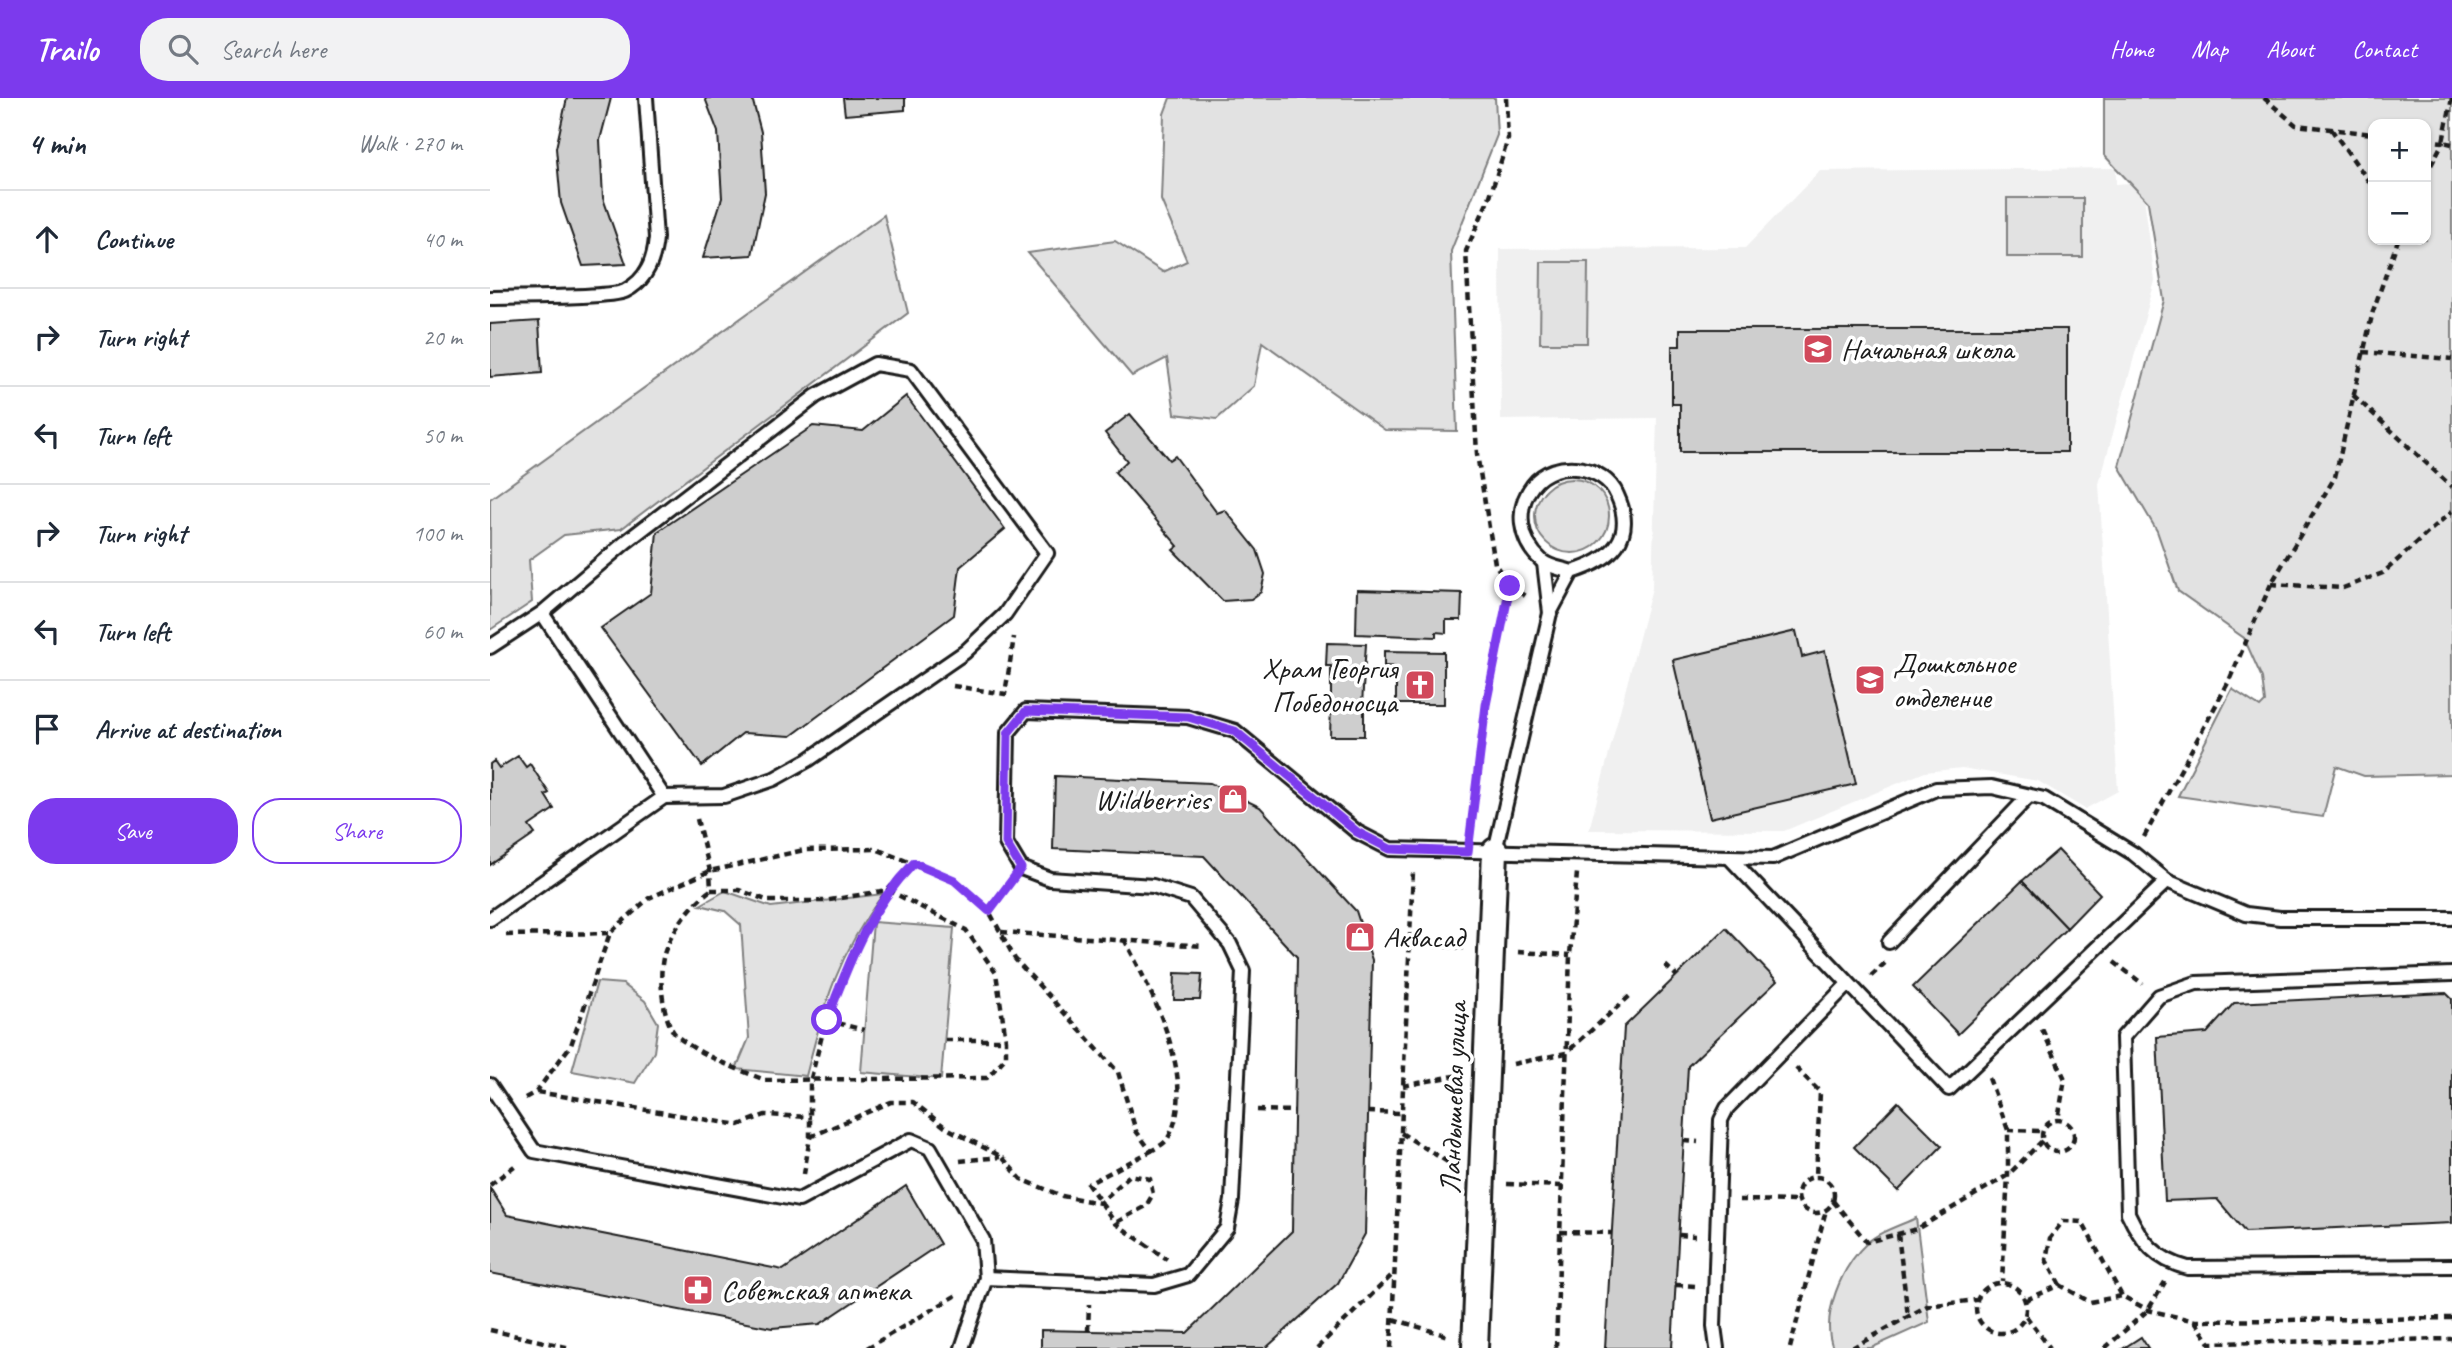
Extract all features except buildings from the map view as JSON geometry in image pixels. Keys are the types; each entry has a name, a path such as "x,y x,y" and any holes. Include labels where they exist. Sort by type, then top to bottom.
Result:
{"street":[{"name":"Ландышевая улица","path":"1475,1346 1494,851"}],"lane":[{"path":"490,298 624,292 644,276 654,259 656,238 646,98"},
{"path":"490,647 542,613 627,541 816,396 875,364 911,370 1047,552 1005,614 965,652 808,760 774,779 724,796 664,797 490,919"},
{"path":"1558,468 1588,468 1613,485 1625,512 1620,541 1601,563 1572,572 1544,563 1525,540 1521,511 1533,484 1558,468"},
{"path":"1544,563 1550,613"},
{"path":"1494,851 1550,613 1572,572"},
{"path":"542,613 664,797"},
{"path":"986,1278 1153,1285 1188,1275 1227,1228 1232,1200 1243,971 1233,949 1191,898 1153,886 1050,879 1021,868 1006,843 1008,733 1026,711 1188,717 1235,731 1357,832 1390,849 1773,858 1936,789 1992,787 2044,799 2134,854 2167,881 2258,916 2452,918"},
{"path":"1889,942 2029,796"},
{"path":"1730,858 1949,1089 2167,881"},
{"path":"2452,974 2196,983 2159,996 2123,1037 2127,1213 2139,1238 2158,1256 2188,1268 2452,1266"},
{"path":"1717,1348 1714,1326 1721,1120 1727,1108 1781,1053 1852,988"},
{"path":"490,1085 534,1151 799,1200 911,1140 930,1148 983,1240 986,1278 962,1348"}],"path":[{"path":"1506,98 1508,139 1490,196 1466,251 1477,454 1494,564 1510,586 1550,613"},
{"path":"2264,98 2296,125 2368,133"},
{"path":"2431,165 2443,142 2452,98"},
{"path":"2330,129 2369,182"},
{"path":"2431,141 2452,144"},
{"path":"2134,854 2228,682 2271,584 2335,477 2373,311 2396,245"},
{"path":"2363,352 2452,359"},
{"path":"2353,395 2452,487"},
{"path":"2271,584 2343,589 2383,573 2452,511"},
{"path":"1468,852 1486,705 1510,586"},
{"path":"922,681 1005,694 1023,588"},
{"path":"691,797 710,871 711,890"},
{"path":"505,1108 536,1092 571,1045 610,933 649,898 710,871 804,850 876,849 954,880 989,911 1015,959 1118,1072 1136,1131 1151,1152"},
{"path":"1391,1348 1414,849"},
{"path":"1556,1348 1566,1053 1578,854"},
{"path":"799,1200 811,1117 810,1082 827,1020 858,940 888,890 914,863"},
{"path":"989,911 1021,868"},
{"path":"711,890 739,890 769,901 824,901 888,890 966,930 996,973 1006,1057 988,1078 810,1082 765,1080 736,1069 676,1036 663,1007 664,955 693,902 711,890"},
{"path":"1000,932 1233,949"},
{"path":"503,936 610,933"},
{"path":"1124,939 1140,970 1172,1049 1179,1101 1167,1140 1151,1152 1088,1184 1115,1223 1188,1275"},
{"path":"1852,988 1887,961 1889,942"},
{"path":"2096,948 2159,996"},
{"path":"1665,965 1677,976"},
{"path":"1566,1053 1632,995"},
{"path":"2033,1009 2065,1079 2058,1120"},
{"path":"827,1020 864,1030"},
{"path":"945,1040 1006,1040"},
{"path":"1781,1053 1820,1092 1816,1176"},
{"path":"1982,1058 2008,1130 2002,1282"},
{"path":"536,1092 739,1125 765,1115 811,1117"},
{"path":"1236,1109 1294,1111"},
{"path":"1368,1112 1402,1113"},
{"path":"1833,1201 1867,1242 1917,1229 2008,1175 2042,1141 2043,1131 2049,1123 2058,1120 2068,1123 2073,1131 2073,1141 2067,1149 2057,1152 2048,1149 2042,1141"},
{"path":"2008,1130 2043,1131"},
{"path":"490,1185 534,1151"},
{"path":"938,1163 1002,1157"},
{"path":"1100,1203 1130,1175 1150,1180 1153,1194 1146,1206 1115,1223"},
{"path":"1790,1348 1826,1210 1833,1201 1833,1189 1827,1180 1816,1176 1805,1180 1798,1189 1798,1201 1804,1210 1815,1213 1826,1210"},
{"path":"1718,1200 1798,1201"},
{"path":"2122,1296 2090,1302 2060,1285 2046,1260 2050,1238 2063,1221 2082,1222 2122,1296 2148,1310 2195,1321 2452,1318"},
{"path":"1560,1232 1612,1233"},
{"path":"1898,1234 1908,1316"},
{"path":"2105,1348 2148,1310 2175,1265"},
{"path":"1317,1348 1394,1273"},
{"path":"867,1348 986,1278"},
{"path":"2002,1282 2017,1287 2026,1300 2026,1316 2017,1329 2001,1334 1986,1329 1976,1315 1977,1299 1986,1286 2002,1282"},
{"path":"2026,1300 2060,1285"},
{"path":"1852,1348 1927,1306 1977,1299"},
{"path":"2026,1316 2050,1348"},
{"path":"1392,1318 1475,1346"},
{"path":"2195,1321 2210,1343 2452,1339"},
{"path":"490,1330 571,1348"},
{"path":"523,1348 525,1339"}],"shaded area":[{"path":"1170,98 1495,98 1497,135 1451,251 1457,431 1385,430 1262,342 1254,386 1217,419 1175,414 1167,358 1132,376 1028,253 1115,241 1163,272 1187,261 1161,200 1164,114"},
{"path":"2104,98 2452,98 2452,774 2364,776 2336,766 2323,817 2178,796 2232,689 2260,707 2265,702 2262,678 2244,638 2178,591 2157,531 2119,466 2164,300 2148,202 2104,155"},
{"name":"Начальная школа","path":"2116,168 2116,184 2142,182 2155,281 2099,484 2118,791 2085,809 2038,781 1962,768 1925,772 1784,831 1589,830 1652,588 1657,418 1501,420 1500,249 1745,248 1820,171"},
{"path":"2007,198 2083,198 2083,257 2007,257"},
{"path":"884,215 908,313 621,529 564,535 529,560 532,602 490,630 490,499"},
{"path":"1541,262 1588,262 1587,343 1540,343"},
{"path":"1572,479 1593,485 1603,495 1609,516 1603,537 1593,547 1572,553 1551,547 1541,537 1535,516 1541,495 1551,485"},
{"path":"725,891 771,907 883,894 855,938 834,981 806,1076 736,1069 749,1038 741,925 725,911 700,905"},
{"path":"873,922 954,928 941,1079 861,1072"},
{"path":"597,982 623,984 645,1001 658,1023 654,1052 635,1083 572,1071"},
{"path":"1916,1218 1929,1322 1871,1348 1833,1348 1829,1321 1831,1307 1849,1265 1872,1239"}],"place":[{"name":"Начальная школа","path":"1818,349"},
{"name":"Дошкольное отделение","path":"1870,680"},
{"name":"Храм Георгия Победоносца","path":"1420,685"},
{"name":"Wildberries","path":"1233,799"},
{"name":"Аквасад","path":"1360,937"},
{"name":"Советская аптека","path":"698,1290"}],"route":[{"path":"827,1020 858,940 888,890 914,863 954,880 989,911 1021,868 1006,843 1008,733 1026,711 1188,717 1235,731 1357,832 1390,849 1468,852 1486,705 1510,586"}]}
